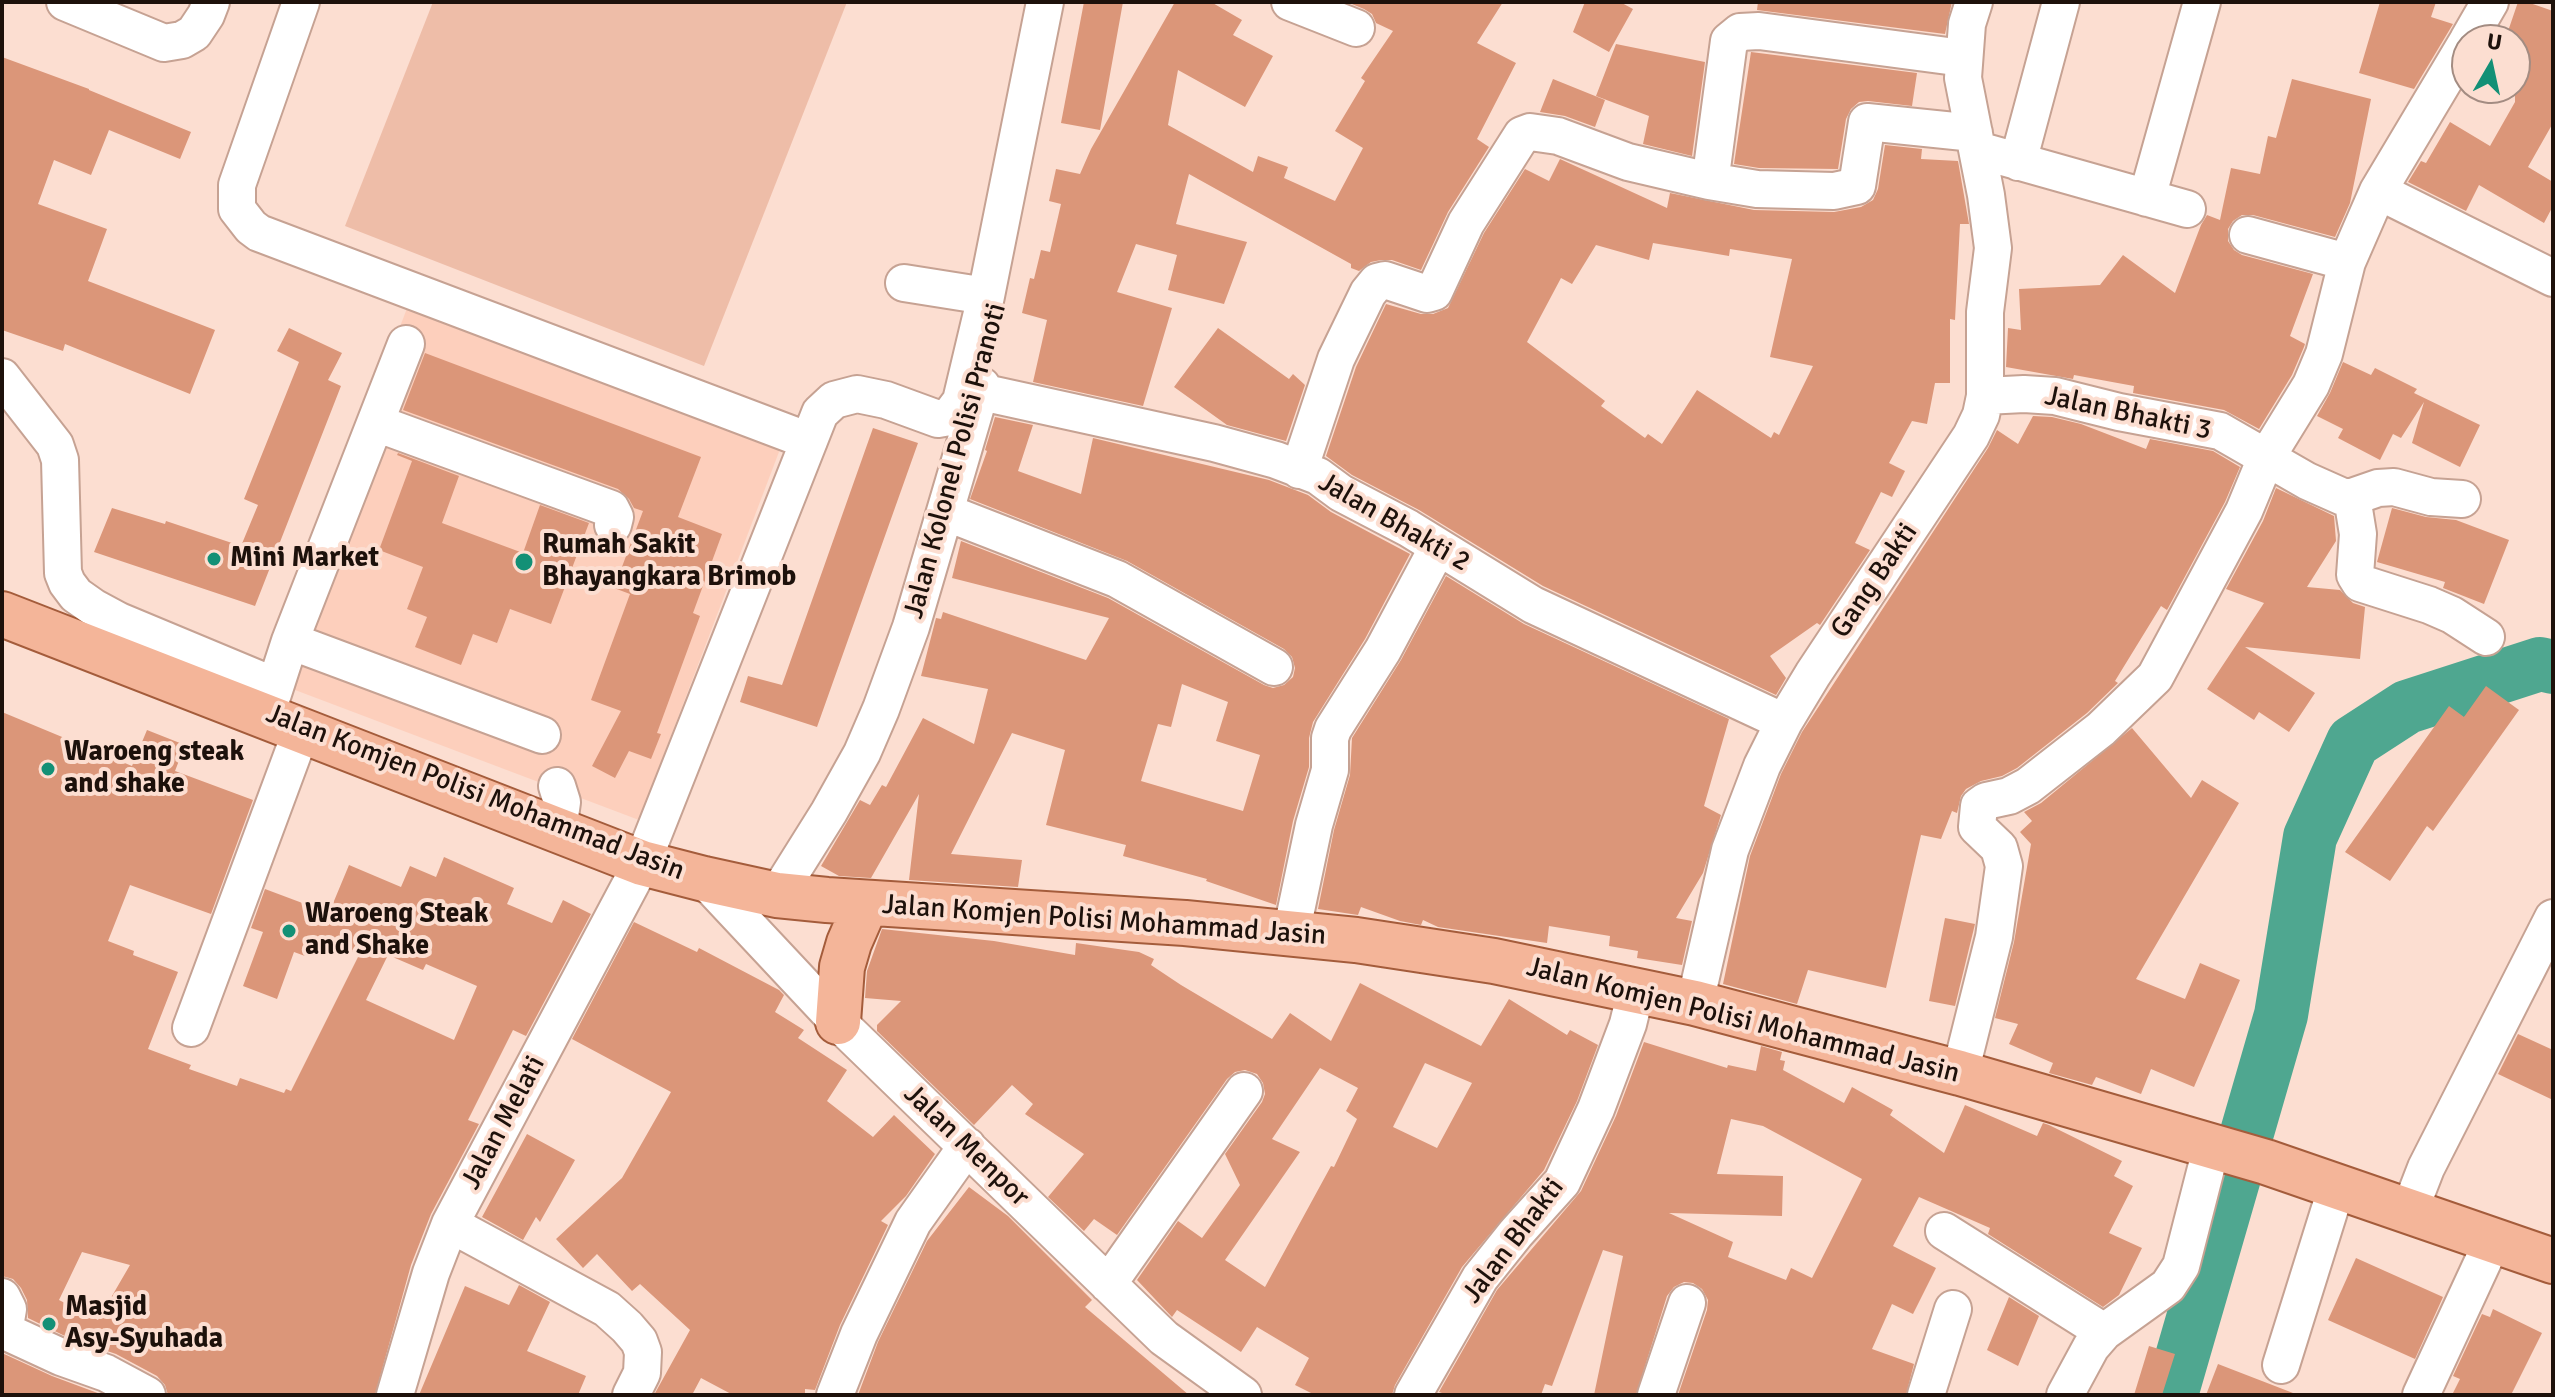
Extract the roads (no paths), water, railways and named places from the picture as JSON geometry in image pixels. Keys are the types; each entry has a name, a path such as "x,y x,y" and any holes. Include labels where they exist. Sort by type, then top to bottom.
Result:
{"main road":[{"name":"Jalan Komjen Polisi Mohammad Jasin","path":"2,614 139,648 558,831 642,863 704,879 777,895 866,904 1112,918 1427,950 1695,1003 1960,1073 2236,1153 2553,1261"},
{"path":"838,1022 842,967 866,904"}],"street":[{"path":"65,2 164,43 182,40 194,33 211,2"},
{"path":"301,2 237,185 237,209 251,227 270,237 809,441"},
{"path":"904,283 986,296 1045,2"},
{"name":"Jalan Kolonel Polisi Pranoti","path":"777,895 829,812 867,742 907,639 981,392 1067,2"},
{"path":"1290,2 1356,28"},
{"name":"Gang Bakti","path":"1695,1003 1730,850 1784,722 1971,436 1981,415 1985,396 1985,312 1993,248 1991,150 1954,57 1974,2"},
{"path":"1991,150 2061,2"},
{"path":"2147,198 2202,2"},
{"path":"2477,24 2490,2"},
{"path":"1712,168 1729,41 1740,32 1759,31 1954,57"},
{"path":"1960,1073 1994,937 2004,866 1999,848 1977,827 1979,806 2028,786 2101,729 2155,677 2244,511 2266,458 2305,397 2324,354 2347,262 2378,191 2451,68"},
{"path":"1299,470 1336,359 1368,293 1377,282 1385,280 1427,294 1434,292 1466,223 1522,135 1530,132 1558,136 1628,162 1709,181 1757,189 1834,191 1857,186 1867,122 1991,150 2187,209"},
{"path":"2378,191 2553,278"},
{"path":"2248,235 2347,262"},
{"name":"Jalan Melati","path":"395,1395 421,1303 450,1224 642,863 826,405 845,396 871,397 929,417 949,417 957,409 964,391 986,296"},
{"path":"191,1028 281,710 290,641 406,344"},
{"path":"2,377 55,445 60,460 63,573 67,583 76,595 139,648"},
{"name":"Jalan Bhakti 2","path":"981,392 1214,443 1276,460 1318,476 1341,493 1533,605 1784,722"},
{"name":"Jalan Bhakti 3","path":"1985,396 2055,396 2220,431 2330,492 2352,497"},
{"path":"376,423 611,509 615,517 613,525"},
{"path":"2462,499 2431,497 2394,487 2378,488 2352,497 2358,534 2355,575 2360,583 2452,615 2486,637"},
{"path":"945,512 1117,579 1274,667"},
{"path":"1291,934 1314,825 1330,770 1333,729 1383,650 1438,547"},
{"path":"290,641 542,735"},
{"path":"557,786 562,802 558,831"},
{"name":"Jalan Menpor","path":"704,879 838,1022 1164,1338 1243,1395"},
{"path":"2409,1212 2426,1168 2553,918"},
{"name":"Jalan Bhakti","path":"1413,1395 1480,1278 1562,1182 1601,1098 1628,1024 1636,991"},
{"path":"1108,1284 1244,1091"},
{"path":"835,1395 859,1334 913,1222 967,1146"},
{"path":"2065,1395 2091,1347 2104,1332 2168,1286 2181,1266 2236,1153"},
{"path":"2281,1365 2337,1186"},
{"path":"450,1224 607,1309 627,1327 639,1341 643,1352 642,1373 631,1395"},
{"path":"1944,1231 2104,1332"},
{"path":"2421,1395 2492,1242"},
{"path":"2,1297 8,1309 5,1327 9,1333 106,1373 147,1395"},
{"path":"1656,1395 1687,1303"},
{"path":"1926,1395 1953,1309"}],"waterway":[{"path":"2171,1395 2281,1015 2310,837 2353,742 2407,707 2540,664 2553,667"}],"place":[{"name":"Mini Market","path":"214,559"},
{"name":"Rumah Sakit Bhayangkara Brimob","path":"524,562"},
{"name":"Waroeng steak and shake","path":"48,769"},
{"name":"Waroeng Steak and Shake","path":"289,931"},
{"name":"Masjid Asy-Syuhada","path":"49,1324"}]}
